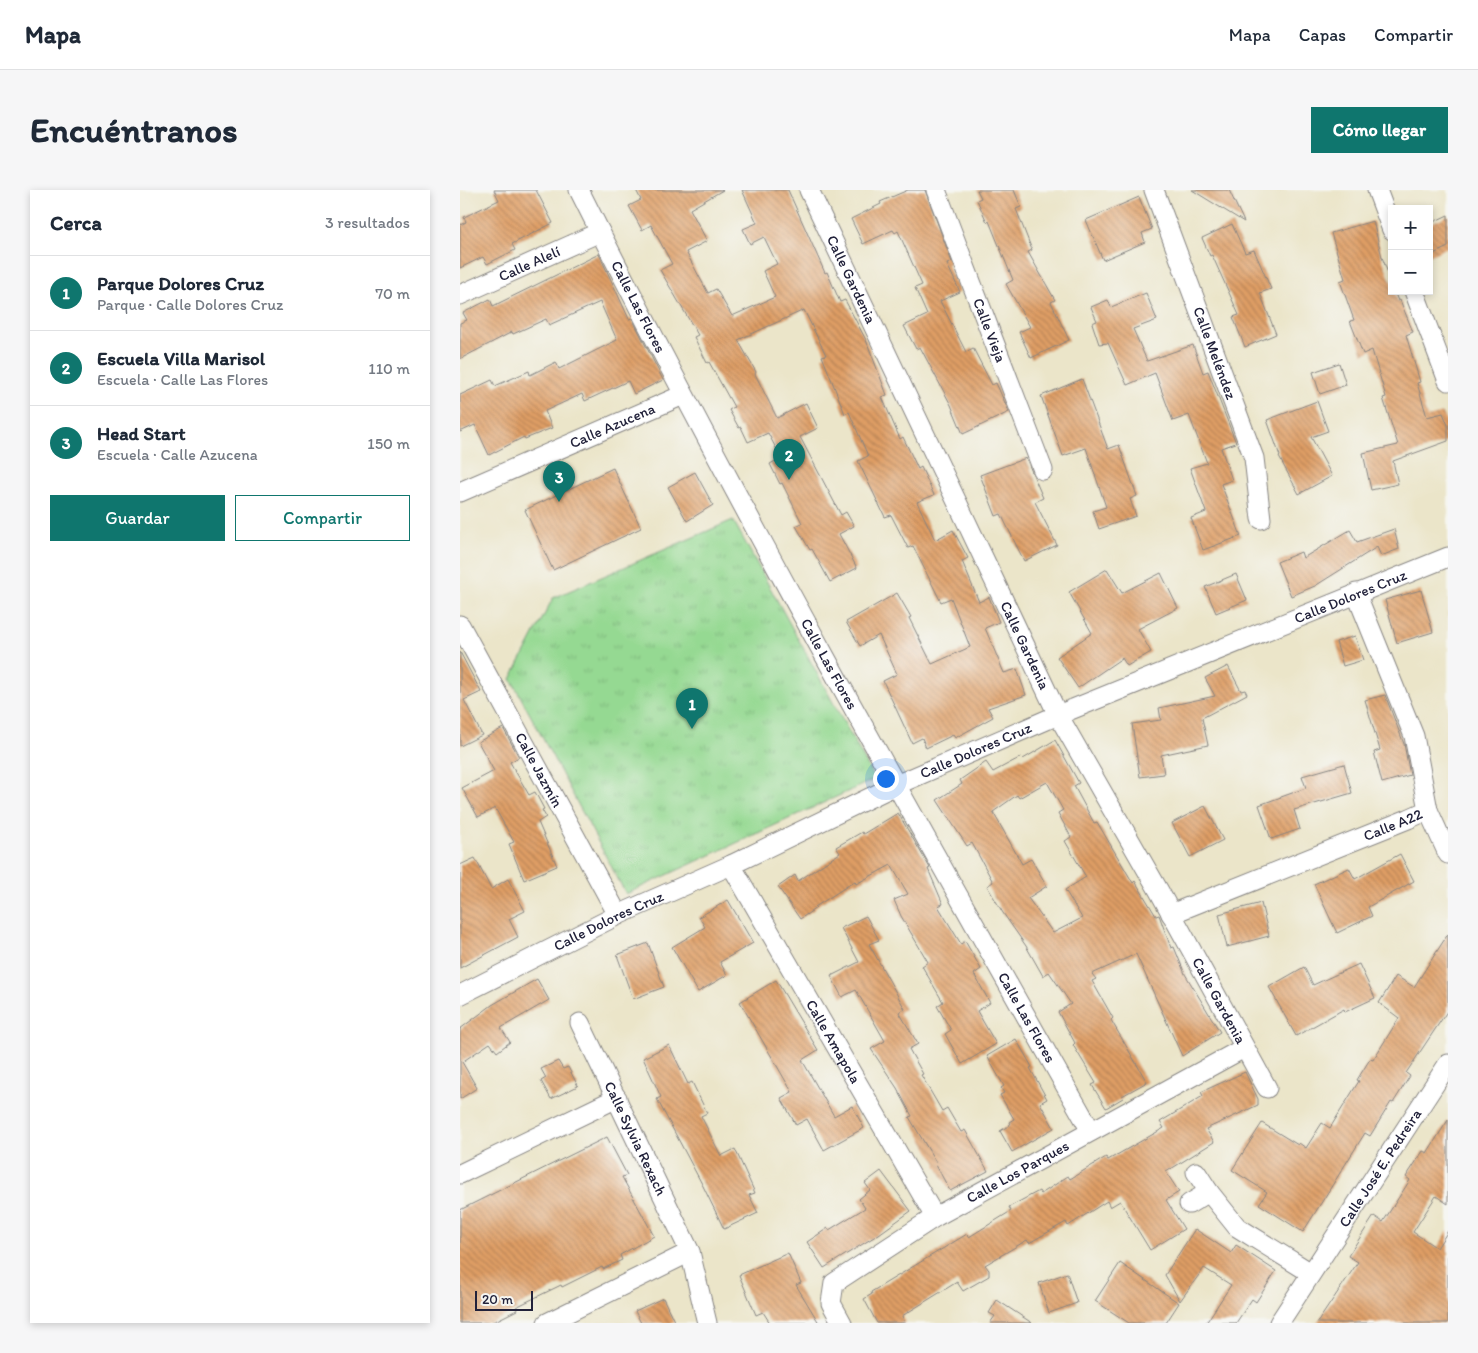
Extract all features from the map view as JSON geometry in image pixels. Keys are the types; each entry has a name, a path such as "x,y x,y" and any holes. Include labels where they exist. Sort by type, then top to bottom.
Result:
{"street":[{"name":"Calle Las Flores","path":"579,190 683,395 896,785 1091,1131"},
{"name":"Calle Gardenia","path":"809,190 1058,715 1267,1088"},
{"name":"Calle Vieja","path":"936,190 1043,470"},
{"name":"Calle Meléndez","path":"1154,190 1254,458 1261,519"},
{"path":"1377,190 1388,219"},
{"name":"Calle Alelí","path":"460,295 600,232"},
{"path":"1416,295 1448,381"},
{"name":"Calle Azucena","path":"460,492 683,395"},
{"name":"Calle Dolores Cruz","path":"460,995 618,915 731,865 896,785 1058,715 1448,556"},
{"name":"Calle A22","path":"1171,914 1428,810 1414,736 1356,593"},
{"name":"Calle Jazmín","path":"460,625 618,915"},
{"path":"1428,810 1448,854"},
{"name":"Calle Amapola","path":"731,865 935,1217"},
{"name":"Calle Sylvia Rexach","path":"580,1023 690,1252 707,1323"},
{"name":"Calle Los Parques","path":"842,1323 831,1303 834,1282 935,1217 1244,1048"},
{"name":"Calle José E. Pedreira","path":"1279,1323 1448,1064"},
{"path":"460,1174 616,1098"},
{"path":"1196,1172 1209,1192 1237,1227 1311,1272"},
{"path":"1189,1204 1209,1192"},
{"path":"547,1323 690,1252"}],"green space":[{"path":"733,520 875,779 626,894 511,679 553,598"}],"building":[{"path":"494,190 536,190 553,223 512,244 515,250 487,264 483,257 460,268 460,225 466,222 464,217 499,200"},
{"path":"636,190 723,190 690,209 707,241 686,252 708,293 716,289 732,316 775,297 763,271 777,264 764,237 750,244 743,229 757,223 742,190 788,190 840,302 845,300 866,340 887,395 882,397 900,439 903,437 918,469 921,467 934,495 917,502 935,540 953,530 968,558 962,561 979,602 989,597 999,622 985,628 1004,673 1017,669 1026,695 988,708 993,717 955,738 953,735 926,748 922,738 912,743 883,681 897,674 879,635 860,646 846,622 897,593 911,617 909,618 932,664 970,647 951,598 941,602 913,546 908,548 891,515 885,517 858,461 868,456 849,412 845,414 822,356 826,355 804,310 738,340 756,372 755,374 777,418 806,403 818,428 800,437 841,515 846,512 854,526 839,534 857,568 830,582 812,549 810,550 796,526 802,523 770,464 781,458 768,433 748,442 741,427 739,428 729,410 734,407 709,362 707,363 694,337 698,335 660,270 672,264 651,225 642,230 629,206 641,200"},
{"path":"908,190 925,190 952,262 947,264 960,292 940,301 966,352 973,348 992,385 996,383 1009,412 963,434 951,405 920,347 916,349 904,326 927,315 915,288 922,285 898,231 895,233 893,230 863,244 851,219 881,204 880,202"},
{"path":"977,190 1014,190 1021,207 1016,209 1032,250 1028,252 1055,300 1051,302 1069,340 1031,358 1019,332 1030,327 1006,284 1013,280 989,221 987,222 977,200 981,198"},
{"path":"1192,190 1229,190 1244,222"},
{"path":"1139,197 1152,229 1142,233 1145,242 1103,260 1086,220"},
{"path":"1448,215 1448,247 1433,254 1433,250 1433,222"},
{"path":"1373,221 1388,273 1388,295 1396,295 1398,301 1400,300 1413,332 1406,335 1420,382 1417,383 1427,417 1443,413 1448,425 1448,441 1393,461 1398,484 1371,490 1363,453 1398,445 1383,398 1386,397 1372,350 1363,354 1350,321 1354,320 1340,281 1345,279 1331,233"},
{"path":"1232,224 1245,253 1254,250 1271,289 1260,293 1276,334 1245,347 1233,317 1239,315 1212,255 1210,256 1202,238"},
{"path":"599,254 629,319 632,318 663,380 634,394 628,381 585,401 582,394 545,411 552,428 525,439 524,437 489,455 475,425 460,432 460,395 492,380 495,386 529,371 530,375 556,362 559,369 617,340 600,302 549,325 546,319 513,334 512,332 460,359 460,323 467,320 463,313 490,299 493,306"},
{"path":"1146,293 1157,320 1133,329 1147,361 1193,345 1203,373 1208,371 1236,443 1221,448 1232,480 1221,484 1241,536 1203,550 1191,518 1206,512 1190,468 1207,463 1189,415 1173,421 1155,373 1127,385 1108,343 1099,344 1092,323 1097,321 1091,307 1108,300 1111,307"},
{"path":"1339,363 1346,385 1320,394 1313,372"},
{"path":"1082,379 1108,449 1119,445 1137,496 1130,499 1136,516 1099,529 1093,511 1106,507 1086,448 1063,456 1041,396"},
{"path":"1317,401 1328,431 1311,437 1332,476 1299,494 1279,457 1267,420"},
{"path":"1026,458 1043,498 1035,502 1057,545 1024,561 1001,514 996,516 980,475"},
{"path":"613,468 641,528 553,570 525,510"},
{"path":"695,472 713,505 687,521 668,487"},
{"path":"1394,529 1399,549 1381,556 1377,547 1315,586 1291,596 1277,562 1301,552 1303,558 1350,530 1357,542"},
{"path":"1107,569 1122,593 1161,573 1178,608 1138,629 1151,652 1127,666 1122,658 1078,688 1057,657 1092,633 1069,592"},
{"path":"1236,574 1247,600 1216,613 1205,587"},
{"path":"1421,590 1433,632 1397,643 1385,600"},
{"path":"1355,636 1363,660 1343,666 1336,642"},
{"path":"460,652 481,692 464,700 482,735 460,746"},
{"path":"1228,666 1241,691 1245,690 1247,694 1202,718 1208,745 1161,755 1164,774 1140,777 1132,724 1161,720 1159,708 1215,696 1205,678"},
{"path":"1385,695 1404,744 1410,775 1382,783 1374,752 1380,750 1365,700"},
{"path":"503,728 519,757 510,762 529,795 535,792 544,809 542,810 546,817 538,822 557,866 524,880 509,844 514,842 495,808 478,817 462,788 494,771 478,742"},
{"path":"1055,740 1079,783 1074,786 1094,823 1097,822 1133,883 1135,881 1156,916 1159,915 1171,948 1174,947 1185,974 1220,1032 1182,1056 1136,954 1092,974 1096,979 1092,981 1113,1018 1111,1020 1147,1082 1122,1096 1123,1098 1106,1108 1092,1085 1096,1083 1073,1045 1075,1043 1058,1012 1071,1004 1049,972 1043,976 987,886 993,882 972,843 967,846 937,800 962,784 960,780 986,762 993,772 1021,757 1023,759","holes":["1047,782 1063,810 1058,813 1071,837 1065,841 1086,877 1065,890 1082,918 1053,933 1028,898 1047,886 1031,859 1022,864 993,812 1017,795 1019,798"]},
{"path":"1344,764 1352,793 1294,810 1300,829 1271,839 1259,805 1306,788 1302,776"},
{"path":"1205,806 1223,840 1190,857 1172,823"},
{"path":"898,813 930,868 928,869 943,904 938,906 961,944 965,941 981,969 974,974 990,1003 977,1011 996,1044 962,1064 945,1034 951,1030 937,1006 943,1002 922,966 928,962 901,916 894,900 908,894 891,865 856,884 855,881 800,919 778,887 795,875 798,881 840,853 836,847 862,832 863,834"},
{"path":"1400,854 1414,881 1368,907 1372,916 1337,933 1314,884 1349,868 1355,879"},
{"path":"475,858 491,889 508,879 525,911 509,919 518,937 460,968 460,865"},
{"path":"728,900 753,943 720,962 727,975 698,992 672,947 705,927 699,917"},
{"path":"1261,903 1269,936 1227,947 1219,914"},
{"path":"866,916 879,940 869,944 905,1009 899,1012 918,1044 909,1049 923,1074 921,1075 942,1111 947,1108 961,1132 965,1130 988,1171 950,1191 937,1164 909,1117 912,1116 897,1088 871,1049 885,1041 856,990 842,997 831,976 859,962 841,928"},
{"path":"1448,934 1448,1010 1406,1073 1410,1076 1393,1103 1391,1102 1370,1136 1365,1133 1303,1232 1259,1204 1267,1192 1232,1170 1262,1123 1306,1148 1322,1123 1330,1128 1359,1081 1357,1080 1370,1059 1373,1060 1399,1018 1379,1003 1396,976 1414,987"},
{"path":"648,943 664,987 633,999 617,955"},
{"path":"1359,964 1375,998 1345,1012 1344,1009 1296,1036 1269,987 1304,967 1313,985"},
{"path":"537,979 549,1000 501,1028 510,1042 497,1052 490,1043 462,1062 477,1088 460,1099 460,1029 492,1005"},
{"path":"776,980 818,1050 802,1060 834,1116 852,1106 864,1128 824,1150 807,1119 796,1125 781,1098 792,1092 740,1002"},
{"path":"1016,1039 1047,1099 1040,1103 1054,1128 1012,1152 1000,1131 1010,1125 1009,1122 1014,1119 1000,1095 1004,1093 1001,1088 1004,1086 987,1056"},
{"path":"669,1045 688,1084 692,1082 707,1113 701,1116 721,1156 735,1149 755,1193 749,1195 758,1213 724,1229 657,1099 661,1097 643,1058"},
{"path":"558,1061 563,1069 568,1067 578,1086 551,1099 541,1081 546,1078 541,1069"},
{"path":"1245,1072 1258,1099 1258,1105 1206,1129 1214,1142 1166,1172 1179,1192 1166,1200 1184,1229 1150,1250 1120,1201 1110,1207 1107,1201 1068,1226 1066,1222 1029,1243 1027,1240 985,1265 989,1270 989,1276 963,1291 957,1282 902,1316 905,1323 877,1323 864,1299 872,1294 871,1292 967,1234 969,1237 1011,1211 1009,1207 1039,1191 1041,1194 1068,1176 1070,1179 1106,1157 1108,1160 1164,1128 1160,1122 1203,1096 1201,1092"},
{"path":"1448,1120 1448,1204 1436,1196 1413,1232 1437,1248 1448,1231 1448,1323 1317,1323 1358,1262 1348,1256 1374,1216 1383,1222 1410,1180 1406,1177 1423,1151 1427,1153"},
{"path":"607,1137 627,1175 622,1177 654,1236 620,1255 622,1260 603,1269 602,1267 562,1287 561,1285 516,1307 517,1310 491,1323 460,1323 460,1210"},
{"path":"881,1171 911,1211 879,1234 824,1268 807,1242 865,1208 859,1199 870,1190 865,1183"},
{"path":"1195,1229 1231,1253 1236,1245 1276,1271 1256,1302 1252,1299 1236,1323 1206,1323 1231,1285 1204,1268 1180,1301 1165,1275"},
{"path":"788,1253 801,1283 796,1285 819,1323 770,1323 763,1312 756,1315 739,1275"},
{"path":"1120,1263 1179,1303 1166,1323 1129,1323 1095,1301"},
{"path":"1067,1273 1077,1303 1049,1313 1039,1283"},
{"path":"663,1298 675,1323 641,1323 635,1311"},
{"path":"997,1300 1032,1323 990,1323 995,1316 989,1313"}],"place":[{"name":"Escuela Villa Marisol","path":"789,480"},
{"name":"Head Start","path":"559,502"},
{"name":"Parque Dolores Cruz","path":"692,729"}]}
